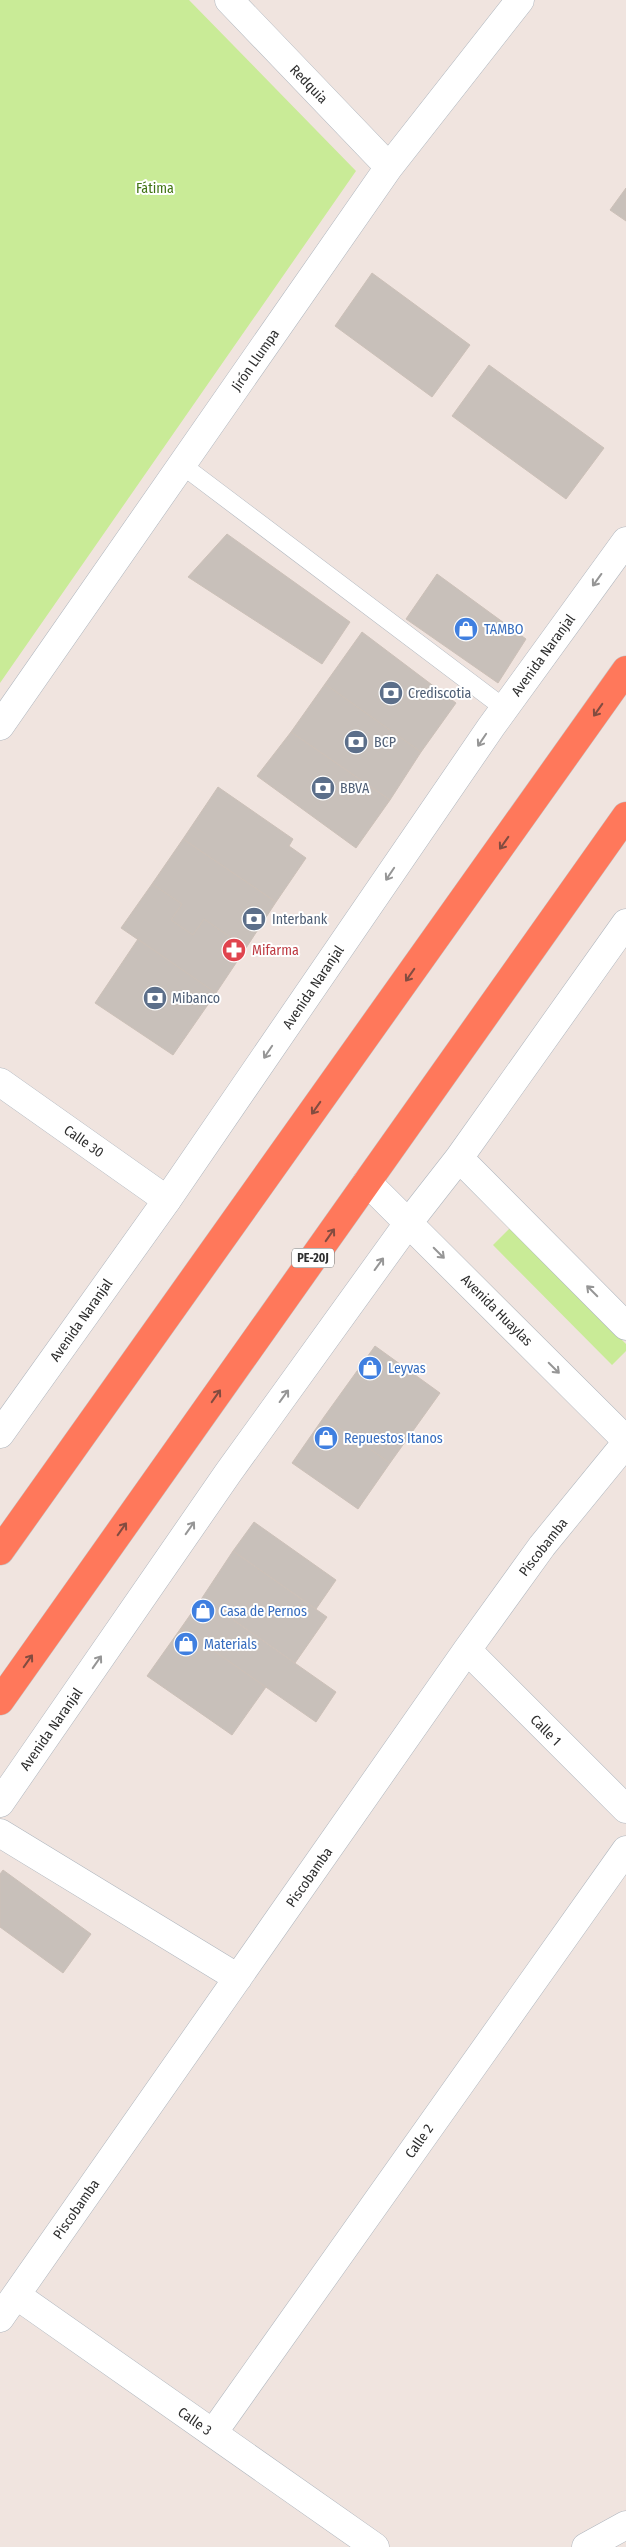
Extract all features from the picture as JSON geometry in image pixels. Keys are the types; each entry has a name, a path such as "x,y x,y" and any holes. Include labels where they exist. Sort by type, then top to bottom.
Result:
{"highway":[{"path":"0,1551 626,670"},
{"name":"PE-20J","path":"0,1701 626,816"}],"street":[{"name":"Redquia","path":"229,0 390,167"},
{"name":"Jirón Llumpa","path":"0,726 390,167 520,0"},
{"name":"Avenida Naranjal","path":"0,1434 167,1200 504,708 626,541"},
{"name":"Avenida Naranjal","path":"0,1803 228,1472 409,1222 459,1158 626,923"},
{"name":"Calle 30","path":"0,1082 167,1200"},
{"path":"459,1158 626,1326"},
{"name":"Avenida Huaylas","path":"367,1182 409,1222 626,1442"},
{"name":"Piscobamba","path":"0,2318 467,1650 542,1546 626,1442"},
{"name":"Calle 1","path":"467,1650 626,1809"},
{"path":"0,1833 238,1978"},
{"name":"Calle 2","path":"213,2433 626,1850"},
{"name":"Calle 3","path":"16,2294 374,2547"},
{"path":"586,2547 626,2525"}],"lane":[{"path":"182,465 504,708"}],"green space":[{"name":"Fátima","path":"0,0 189,0 356,171 0,683"},
{"path":"510,1228 626,1344 626,1351 612,1365 493,1245"}],"building":[{"path":"626,188 626,221 610,210"},
{"path":"372,273 470,345 432,397 335,326"},
{"path":"489,365 604,448 566,499 452,416"},
{"path":"227,534 350,622 322,664 188,577"},
{"name":"TAMBO","path":"437,574 526,639 498,683 406,619"},
{"name":"Crediscotia","path":"362,632 456,703 421,752 325,684"},
{"name":"BCP","path":"325,684 421,752 390,800 291,732"},
{"name":"BBVA","path":"291,732 390,800 356,848 257,776"},
{"path":"218,787 293,839 289,846 306,858 276,902 183,839"},
{"path":"183,839 276,902 246,948 204,919 193,935 171,920 182,904 152,884"},
{"path":"152,884 182,904 171,920 193,935 204,919 246,948 216,993 121,928"},
{"name":"Mibanco","path":"138,939 216,993 173,1055 95,1003"},
{"path":"375,1346 440,1393 390,1463 324,1417"},
{"path":"324,1417 390,1463 358,1509 292,1463"},
{"path":"254,1522 336,1580 316,1609 233,1551"},
{"path":"233,1551 327,1617 295,1663 202,1598"},
{"path":"202,1598 336,1692 316,1722 181,1628"},
{"path":"181,1628 266,1687 232,1735 147,1676"},
{"path":"3,1870 91,1934 63,1973 0,1927 0,1874"}],"place":[{"name":"TAMBO","path":"466,629"},
{"name":"Crediscotia","path":"391,693"},
{"name":"BCP","path":"356,742"},
{"name":"BBVA","path":"323,788"},
{"name":"Interbank","path":"254,919"},
{"name":"Mifarma","path":"234,950"},
{"name":"Mibanco","path":"155,998"},
{"name":"Leyvas","path":"370,1368"},
{"name":"Repuestos Itanos","path":"326,1438"},
{"name":"Casa de Pernos","path":"203,1611"},
{"name":"Materials","path":"186,1644"}]}
